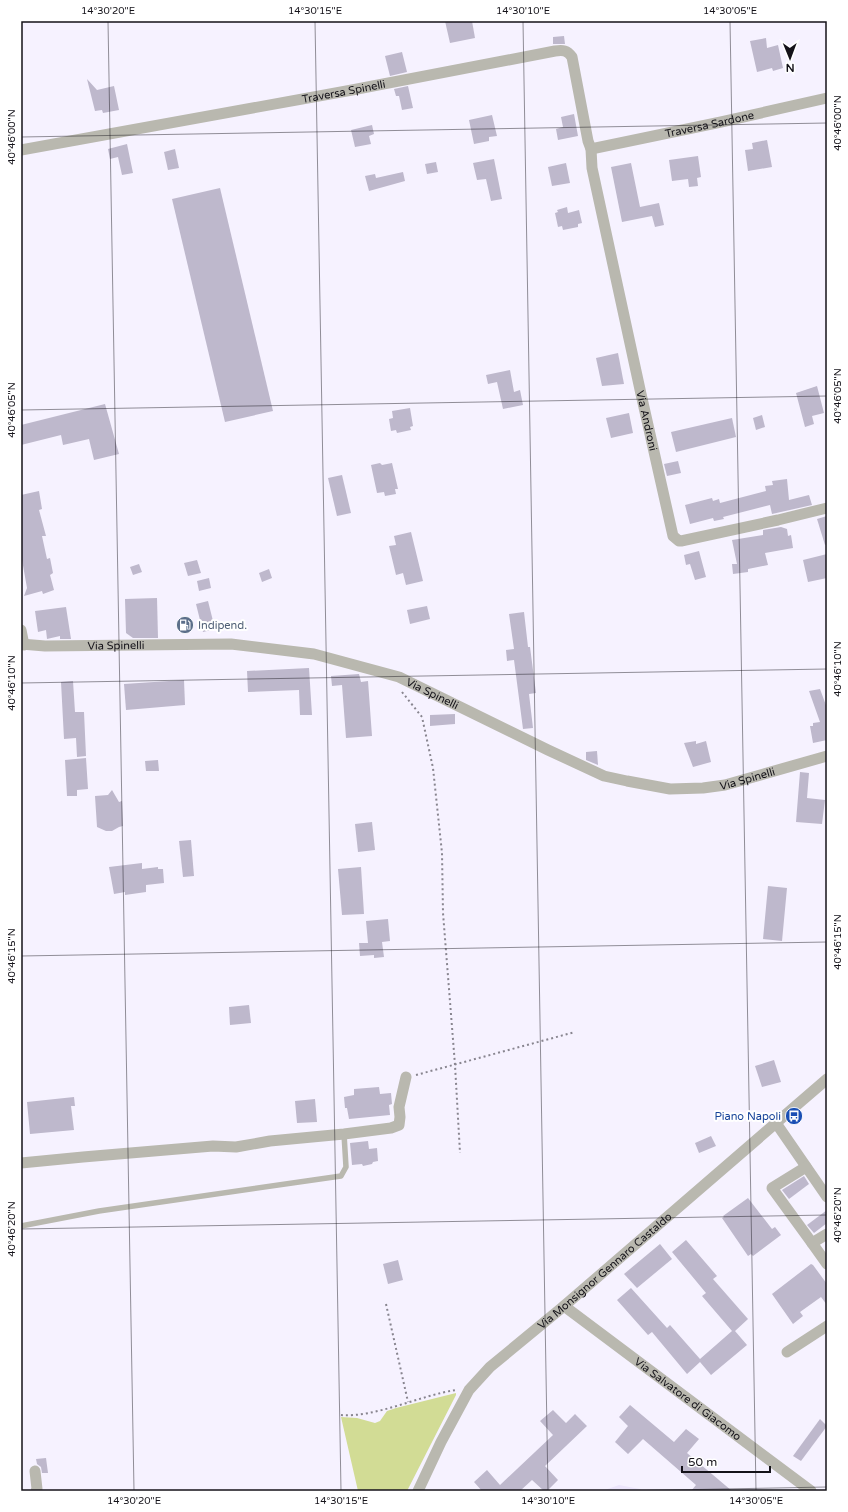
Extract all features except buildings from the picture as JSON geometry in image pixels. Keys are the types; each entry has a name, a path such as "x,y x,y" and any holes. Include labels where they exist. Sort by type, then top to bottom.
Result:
{"street":[{"name":"Traversa Spinelli","path":"21,150 563,50 569,52 572,57 591,149"},
{"name":"Traversa Sardone","path":"591,149 827,98"},
{"name":"Via Androni","path":"591,149 592,168 673,536 677,540 681,541 827,508"},
{"path":"21,630 23,644"},
{"name":"Via Spinelli","path":"23,644 45,646 231,644 314,654 400,677 604,776 670,789 703,788 725,785 827,756"},
{"path":"21,1163 83,1156 213,1146 236,1147 270,1141 391,1128 398,1125 400,1117 399,1107 406,1077"},
{"name":"Via Monsignor Gennaro Castaldo","path":"418,1491 441,1442 469,1390 490,1366 564,1306 827,1078"},
{"path":"776,1123 827,1198"},
{"path":"806,1167 772,1188 827,1264"},
{"path":"812,1243 827,1234"},
{"name":"Via Salvatore di Giacomo","path":"564,1306 812,1491"},
{"path":"786,1352 827,1326"},
{"path":"35,1471 36,1491"}],"lane":[{"path":"21,1226 99,1212 341,1176 346,1168 344,1134"}],"path":[{"path":"400,677 398,682 400,688 422,717 433,768 442,853 443,913 455,1065 460,1153"},
{"path":"406,1077 575,1032"},
{"path":"386,1304 408,1402"},
{"path":"341,1415 350,1416 374,1411 453,1390 469,1390"}],"shaded area":[{"path":"619,1485 640,1489 642,1491 602,1491"}],"green space":[{"path":"456,1393 407,1491 358,1491 341,1417 357,1418 375,1423 380,1421 387,1411"}],"place":[{"name":"Indipend.","path":"185,625"},
{"name":"Piano Napoli","path":"794,1116"}]}
